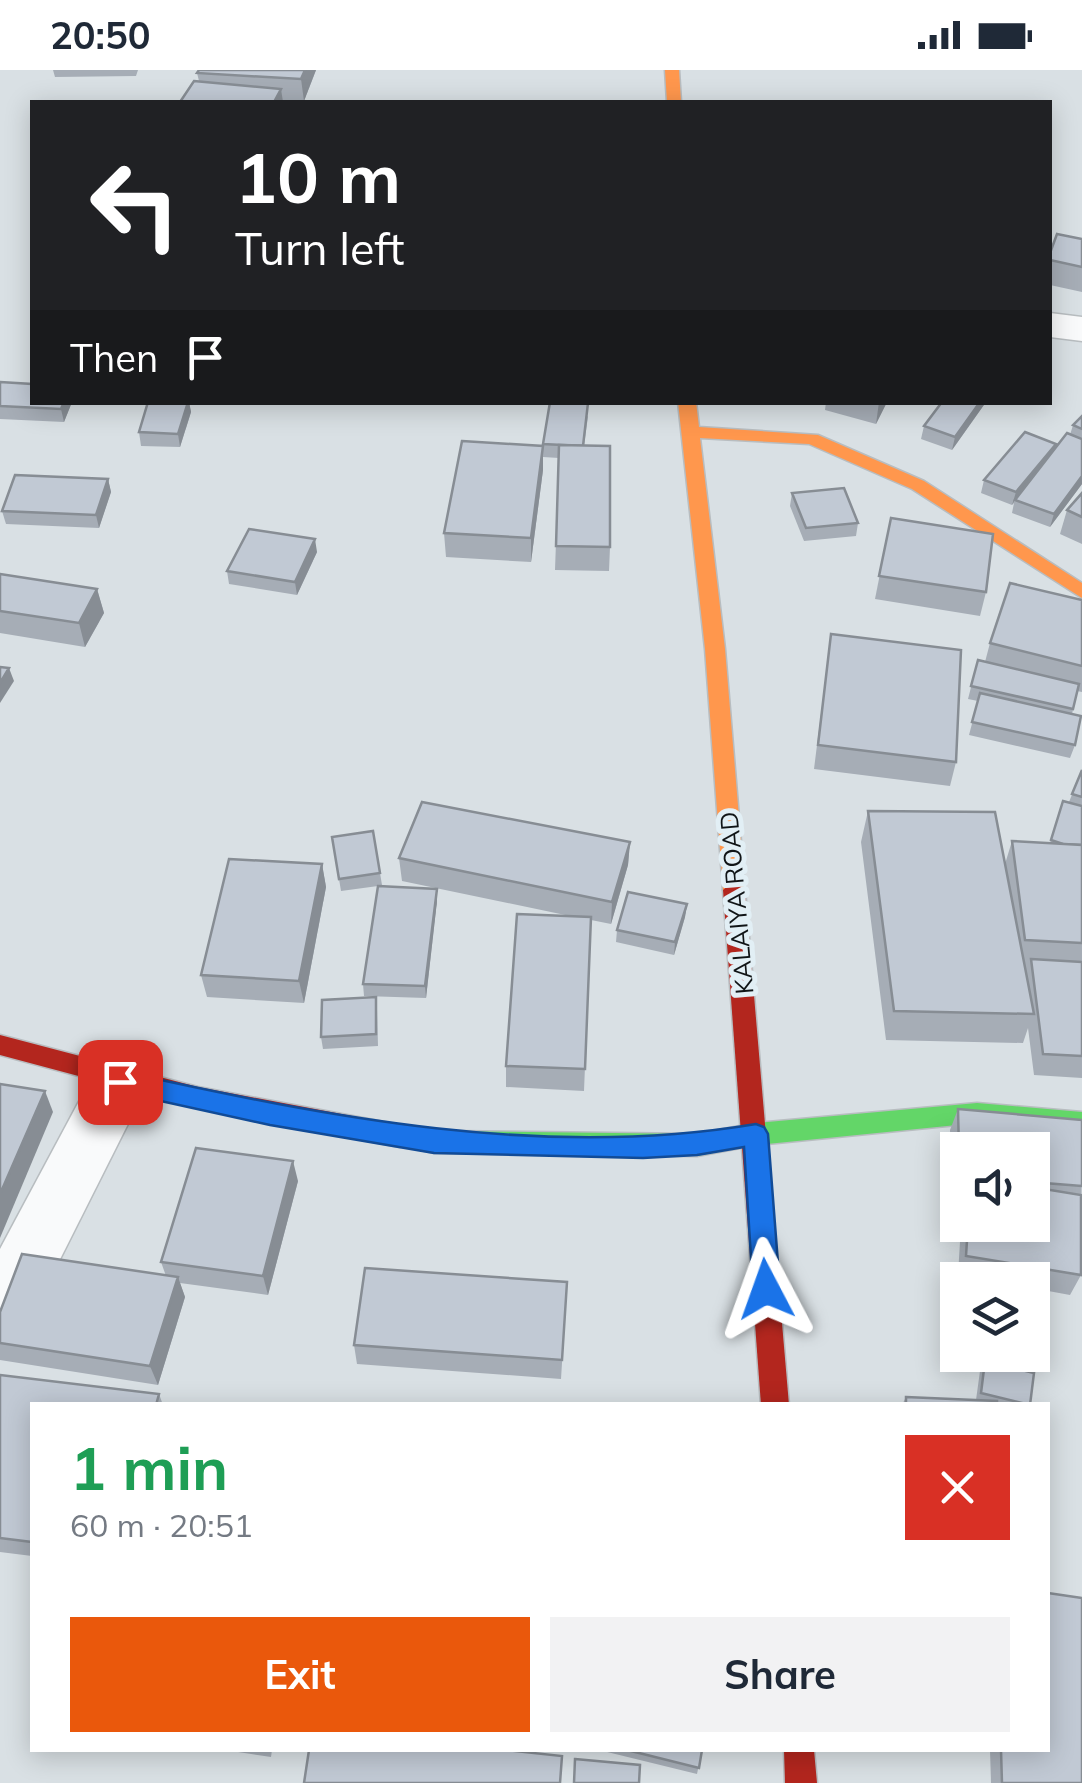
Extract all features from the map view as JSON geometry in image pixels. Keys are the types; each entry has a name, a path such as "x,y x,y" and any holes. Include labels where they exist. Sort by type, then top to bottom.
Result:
{"street":[{"path":"672,70 674,100"},
{"path":"1052,324 1082,329"},
{"name":"KALAIYA ROAD","path":"687,405 715,650 756,1134 774,1402"},
{"path":"689,432 812,439 918,486 1082,592"},
{"path":"0,1045 120,1082 270,1114 434,1142 643,1147 977,1113 1082,1122"},
{"path":"0,1312 120,1082"},
{"path":"799,1752 801,1783"}],"building":[{"path":"305,70 301,79 197,73"},
{"path":"194,81 281,89 275,100 181,100"},
{"path":"1057,234 1082,239 1082,267 1052,260"},
{"path":"0,382 30,384 30,405 63,405 61,409 0,406"},
{"path":"147,405 187,405 178,434 139,432"},
{"path":"550,405 588,405 583,446 543,444"},
{"path":"940,405 978,405 955,437 924,426"},
{"path":"1025,432 1056,444 1016,492 984,480"},
{"path":"1067,433 1082,439 1082,476 1054,514 1015,500"},
{"path":"462,441 543,446 531,538 444,533"},
{"path":"559,445 610,446 610,547 556,546"},
{"path":"15,475 108,479 96,515 2,511"},
{"path":"844,488 858,523 806,528 792,493"},
{"path":"1082,493 1082,517 1067,510"},
{"path":"891,518 993,534 986,592 879,576"},
{"path":"249,529 315,539 295,582 227,571"},
{"path":"0,574 97,589 79,623 0,611"},
{"path":"1010,583 1082,600 1082,666 990,643"},
{"path":"831,634 961,650 956,762 818,745"},
{"path":"978,660 1079,684 1073,709 971,686"},
{"path":"0,667 9,668 0,683"},
{"path":"980,693 1081,716 1075,745 972,722"},
{"path":"1082,770 1082,797 1072,794"},
{"path":"1063,801 1082,806 1082,845 1051,840"},
{"path":"422,802 630,842 612,902 399,858"},
{"path":"868,811 995,812 1034,1014 894,1011"},
{"path":"373,831 380,873 339,879 332,837"},
{"path":"1012,841 1082,845 1082,943 1025,940"},
{"path":"229,859 322,864 299,981 201,975"},
{"path":"378,886 437,889 425,986 363,984"},
{"path":"628,892 687,904 675,942 617,930"},
{"path":"517,914 591,917 585,1069 506,1066"},
{"path":"1031,959 1082,962 1082,1056 1043,1054"},
{"path":"376,997 376,1034 321,1037 322,1000"},
{"path":"0,1084 45,1091 0,1194"},
{"path":"958,1109 1082,1120 1082,1186 1050,1183 1050,1132 959,1132"},
{"path":"196,1148 293,1161 263,1276 161,1262"},
{"path":"1050,1190 1081,1195 1081,1275 1050,1270 1050,1262 1002,1262 966,1256 967,1242 1050,1242"},
{"path":"22,1254 178,1277 150,1366 0,1343 0,1312"},
{"path":"365,1268 567,1282 562,1360 354,1345"},
{"path":"984,1372 1034,1373 1030,1402 981,1393"},
{"path":"0,1375 159,1394 157,1402 30,1402 30,1542 0,1538"},
{"path":"906,1397 997,1401 997,1402 906,1402"},
{"path":"1050,1593 1082,1598 1082,1783 1002,1783 1001,1752 1050,1752"},
{"path":"309,1752 525,1752 562,1756 560,1783 304,1783"},
{"path":"635,1752 702,1752 699,1768"},
{"path":"575,1759 640,1765 639,1783 574,1783"}],"traffic: fast":[{"path":"400,1136 434,1142 697,1145 756,1134 977,1113 1082,1122"}],"traffic: slow":[{"path":"672,70 674,100"},
{"path":"687,405 715,649 734,890"},
{"path":"689,432 812,439 918,485 1082,592"}],"traffic: jam":[{"path":"734,890 775,1402"},
{"path":"0,1045 198,1098 400,1136"},
{"path":"799,1752 801,1783"}],"route":[{"path":"120,1082 270,1114 434,1142 643,1147 697,1144 756,1134 766,1289"}]}
